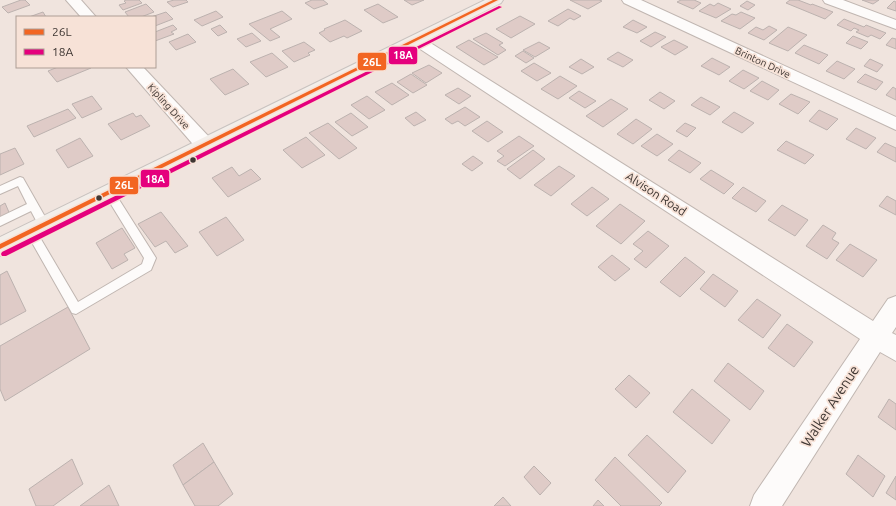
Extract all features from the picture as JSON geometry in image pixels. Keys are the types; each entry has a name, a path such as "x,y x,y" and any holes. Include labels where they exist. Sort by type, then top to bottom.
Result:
{"main road":[{"path":"0,247 496,0"}],"street":[{"path":"73,0 87,16"},
{"name":"Brinton Drive","path":"630,0 896,124"},
{"path":"830,0 896,25"},
{"name":"Alvison Road","path":"416,40 886,343"},
{"name":"Kipling Drive","path":"135,68 205,145"},
{"name":"Walker Avenue","path":"765,506 886,343 896,306"}],"lane":[{"path":"0,190 20,181 33,206 38,229 76,309 147,267 150,258 109,193"},
{"path":"0,222 33,206"}],"building":[{"path":"25,0 30,5 8,13 2,7"},
{"path":"126,0 139,0 142,3 123,10 119,5 126,3 124,1"},
{"path":"174,0 186,0 188,2 173,7 167,2"},
{"path":"312,0 323,0 328,4 314,9 305,3"},
{"path":"404,0 424,0 412,5"},
{"path":"570,0 599,0 602,1 588,9"},
{"path":"681,0 694,0 701,3 693,9 677,2"},
{"path":"790,0 798,0 833,12 825,19 786,3"},
{"path":"862,0 879,0 873,4"},
{"path":"747,1 755,5 748,10 740,6"},
{"path":"894,1 896,2 896,11 887,8"},
{"path":"718,3 731,9 716,18 699,11 710,4 714,6"},
{"path":"146,4 154,12 144,16 128,16 125,12"},
{"path":"378,4 398,17 383,23 364,10"},
{"path":"568,9 581,16 574,20 570,18 558,26 548,21"},
{"path":"216,11 223,17 202,26 194,20"},
{"path":"282,11 292,19 270,29 280,37 270,41 249,24"},
{"path":"43,12 45,16 32,16"},
{"path":"166,12 173,19 156,26 156,16 154,16"},
{"path":"741,12 755,18 740,29 721,21 732,14 736,15"},
{"path":"520,16 535,24 511,38 496,29"},
{"path":"844,19 864,27 866,25 886,33 880,39 871,35 868,37 856,32 859,30 854,28 851,31 837,25"},
{"path":"345,20 362,31 347,38 344,36 330,42 319,33 325,30 324,29"},
{"path":"633,20 647,27 637,33 623,27"},
{"path":"173,25 177,29 171,32 174,34 156,41 156,32"},
{"path":"220,25 227,32 218,36 211,29"},
{"path":"769,26 777,30 764,40 748,33 756,27 763,30"},
{"path":"788,27 807,35 788,51 769,43"},
{"path":"655,32 666,37 651,47 640,41"},
{"path":"252,33 261,41 246,47 237,39"},
{"path":"486,33 503,43 499,45 506,50 498,55 473,39"},
{"path":"188,34 196,42 176,50 169,42"},
{"path":"853,36 868,42 861,49 846,43"},
{"path":"892,38 896,39 896,49 886,45"},
{"path":"469,40 498,57 484,65 456,47"},
{"path":"674,40 688,47 675,55 661,47"},
{"path":"304,42 315,50 308,53 310,55 294,62 282,51"},
{"path":"539,42 550,48 535,57 523,50"},
{"path":"804,45 828,55 819,64 795,53"},
{"path":"523,51 534,58 526,63 515,56"},
{"path":"618,52 633,60 623,67 607,59"},
{"path":"272,53 288,67 266,77 250,62"},
{"path":"712,58 730,67 719,75 701,66"},
{"path":"581,59 594,67 582,74 569,67"},
{"path":"870,59 883,65 877,72 864,66"},
{"path":"837,61 855,69 844,79 826,71"},
{"path":"534,63 551,73 537,81 521,71"},
{"path":"429,65 442,73 426,83 412,73"},
{"path":"56,68 91,68 57,82 48,71"},
{"path":"233,69 249,84 225,95 210,79"},
{"path":"743,70 759,78 744,89 729,81"},
{"path":"411,74 427,85 413,93 397,82"},
{"path":"865,74 883,82 876,90 857,82"},
{"path":"560,76 577,86 558,99 541,89"},
{"path":"762,81 779,90 768,100 750,91"},
{"path":"392,83 409,95 392,105 375,92"},
{"path":"893,87 896,89 896,100 886,95"},
{"path":"458,88 471,96 459,104 445,95"},
{"path":"579,91 596,101 585,108 569,98"},
{"path":"660,92 675,101 664,109 649,100"},
{"path":"791,94 810,102 798,114 779,104"},
{"path":"92,96 102,109 82,118 72,104"},
{"path":"367,96 385,110 369,119 351,105"},
{"path":"701,97 720,107 710,115 691,105"},
{"path":"611,99 628,109 603,127 586,116"},
{"path":"465,107 480,117 465,126 458,121 452,124 445,119"},
{"path":"68,109 76,118 34,137 27,126"},
{"path":"819,110 838,119 827,130 809,121"},
{"path":"416,112 426,120 414,126 405,118"},
{"path":"734,112 754,123 742,133 722,122"},
{"path":"133,113 136,117 141,115 150,126 121,140 108,124"},
{"path":"351,113 368,127 352,136 335,122"},
{"path":"636,119 652,129 633,144 617,134"},
{"path":"487,121 503,132 488,142 472,131"},
{"path":"328,123 357,148 339,159 309,133"},
{"path":"685,123 696,128 687,137 676,131"},
{"path":"856,128 876,138 866,149 846,139"},
{"path":"657,134 673,144 657,156 641,146"},
{"path":"519,136 534,146 505,166 497,161 504,156 497,151"},
{"path":"306,137 325,155 302,168 283,150"},
{"path":"80,138 93,156 68,168 56,150"},
{"path":"786,141 814,155 805,164 777,150"},
{"path":"885,143 896,148 896,162 877,152"},
{"path":"15,148 24,164 0,175 0,154"},
{"path":"533,150 545,159 520,179 507,169"},
{"path":"679,150 701,163 690,173 668,160"},
{"path":"473,156 483,163 472,171 462,164"},
{"path":"559,166 575,176 551,196 534,185"},
{"path":"232,167 239,176 251,169 261,179 228,197 212,178"},
{"path":"711,170 734,184 724,194 700,179"},
{"path":"592,187 609,199 587,216 571,204"},
{"path":"743,187 766,201 756,212 732,198"},
{"path":"887,196 896,201 896,215 879,206"},
{"path":"5,203 11,217 0,222 0,206"},
{"path":"620,204 645,221 621,244 596,226"},
{"path":"782,205 808,220 795,236 768,220"},
{"path":"161,212 188,246 175,253 166,241 155,247 138,224"},
{"path":"226,217 244,240 217,256 199,232"},
{"path":"823,225 836,233 832,239 839,243 827,259 806,246"},
{"path":"122,228 135,248 124,254 128,260 112,269 96,243"},
{"path":"648,231 669,246 646,268 634,259 643,251 633,244"},
{"path":"850,244 877,260 863,277 836,260"},
{"path":"612,255 630,269 615,281 598,267"},
{"path":"685,257 705,272 680,297 660,282"},
{"path":"7,271 26,311 0,325 0,275"},
{"path":"713,274 738,291 725,307 700,289"},
{"path":"757,299 781,315 763,338 738,320"},
{"path":"68,307 90,349 5,401 0,389 0,346"},
{"path":"787,324 813,342 794,367 768,348"},
{"path":"728,363 764,391 750,410 714,381"},
{"path":"629,375 650,393 636,408 615,389"},
{"path":"692,389 730,420 712,444 673,412"},
{"path":"889,399 896,404 896,430 878,417"},
{"path":"647,435 686,471 668,493 628,455"},
{"path":"203,443 214,462 183,485 173,465"},
{"path":"858,455 885,476 873,497 846,474"},
{"path":"615,457 662,503 659,506 621,506 595,480"},
{"path":"72,459 83,484 53,506 36,506 29,489"},
{"path":"214,462 233,494 218,506 195,506 183,485"},
{"path":"534,466 551,483 540,495 524,477"},
{"path":"896,476 896,500 886,493"},
{"path":"109,485 119,506 80,506"},
{"path":"503,497 511,506 494,506"},
{"path":"598,500 604,506 593,506"}],"transit line":[{"name":"26L","path":"0,247 496,0"},
{"name":"18A","path":"4,254 500,7"}]}
